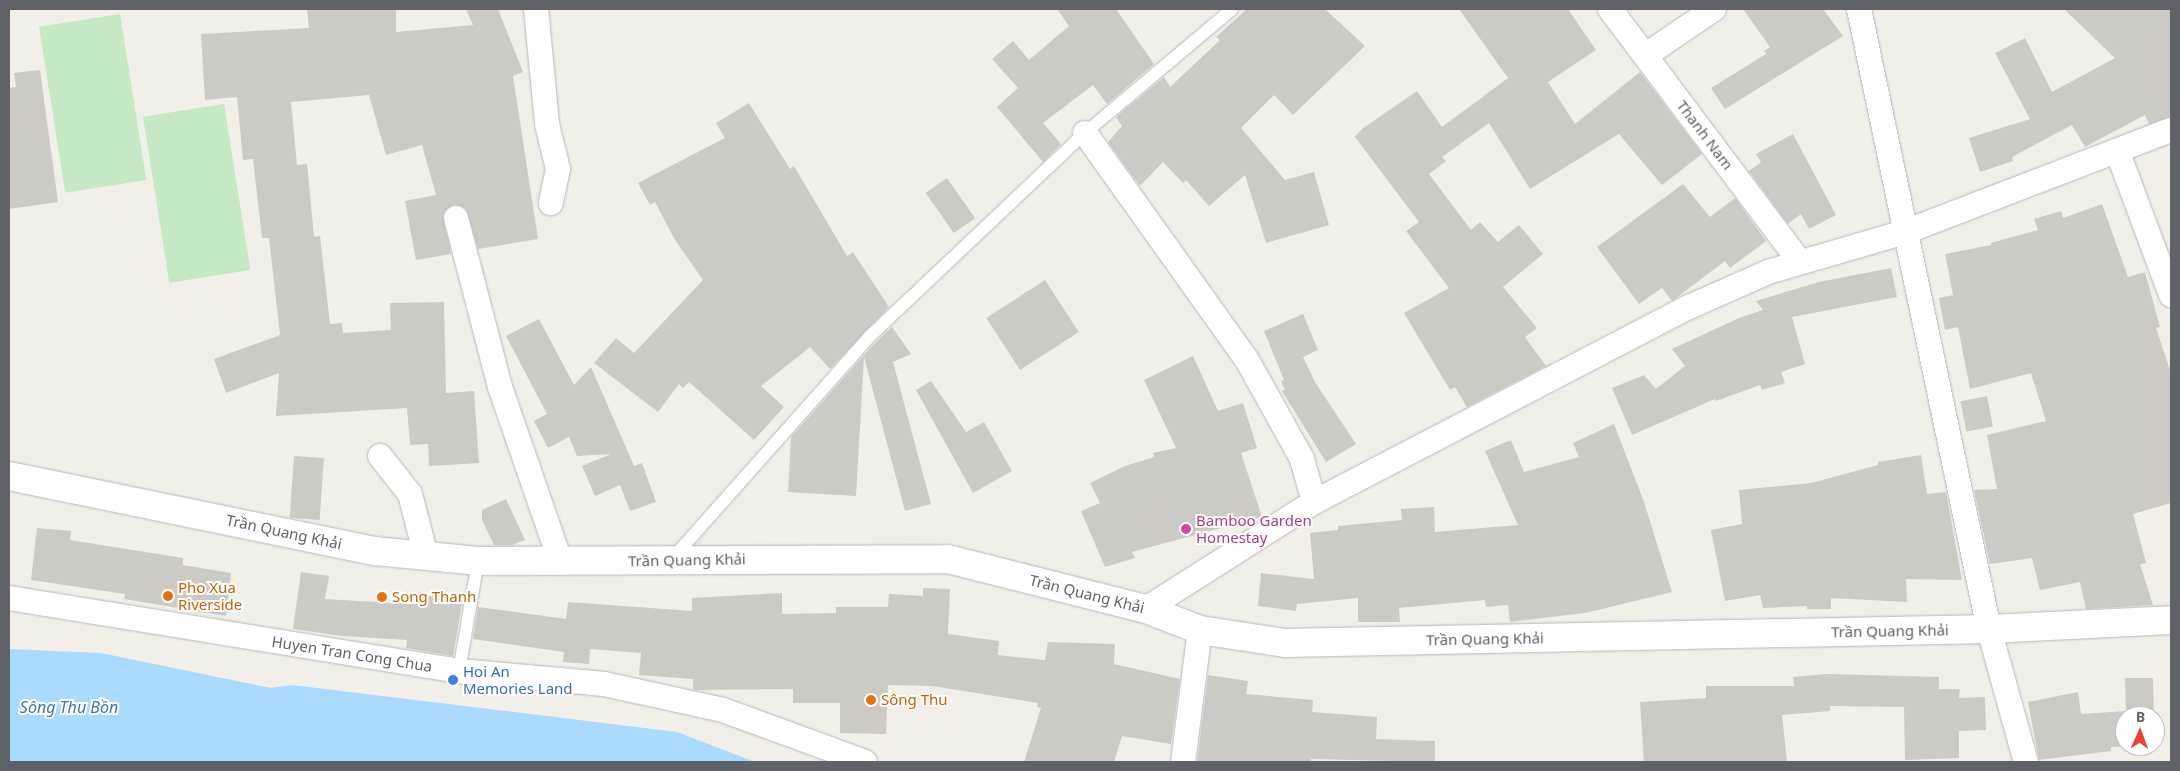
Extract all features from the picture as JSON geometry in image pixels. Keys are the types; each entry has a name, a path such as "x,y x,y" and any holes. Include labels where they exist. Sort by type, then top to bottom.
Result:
{"street":[{"path":"536,9 547,124 558,168 551,203"},
{"name":"Thanh Nam","path":"1610,9 1799,261"},
{"path":"1646,55 1714,9"},
{"path":"1859,9 1989,629 2026,762"},
{"path":"1146,609 1314,502 1689,307 1799,261 1905,232 2118,153 2171,130"},
{"path":"1085,133 1247,360 1302,459 1314,502"},
{"path":"2118,153 2171,295"},
{"path":"456,218 500,387 561,563"},
{"path":"380,456 410,494 426,556"},
{"name":"Trần Quang Khải","path":"9,476 375,551 478,562 561,563 672,559 948,559 1146,609 1200,630 1285,643 1989,629 2171,620"},
{"name":"Huyen Tran Cong Chua","path":"9,598 459,671 604,684 722,710 866,762"},
{"path":"1183,762 1200,630"}],"lane":[{"path":"672,559 868,338 1085,133 1232,9"},
{"path":"459,671 478,562"}],"green space":[{"path":"120,14 146,180 65,193 39,27"},
{"path":"224,104 250,270 169,283 143,117"}],"water":[{"name":"Sông Thu Bồn","path":"9,649 101,653 271,688 292,685 677,732 755,762 9,762"}],"building":[{"path":"307,9 396,9 396,32 473,25 466,9 498,9 523,72 513,76 538,239 478,249 466,209 453,205 443,215 451,254 416,260 405,201 436,195 422,145 386,155 369,95 291,102 297,165 307,164 314,237 320,236 330,324 342,323 343,333 391,330 390,303 444,302 446,393 474,391 479,463 429,466 428,444 410,445 407,408 276,416 279,373 226,393 214,359 280,335 269,238 262,238 253,159 243,160 237,97 205,100 201,34 309,28"},
{"path":"1057,9 1116,9 1154,64 1107,104 1093,85 1043,123 1061,144 1043,162 997,107 1018,88 992,59 1013,41 1029,60 1069,26"},
{"path":"1247,9 1325,9 1365,46 1293,115 1274,95 1241,128 1285,180 1314,172 1329,225 1266,243 1245,175 1209,206 1186,180 1183,183 1163,162 1140,186 1108,142 1122,126 1116,117 1164,77 1170,87 1220,40 1216,37"},
{"path":"1459,9 1568,9 1596,50 1548,82 1575,124 1640,72 1702,154 1662,185 1619,134 1530,189 1489,123 1442,157 1446,161 1429,174 1471,230 1480,222 1498,242 1519,225 1543,254 1503,287 1537,328 1525,337 1546,366 1467,407 1455,387 1450,390 1404,313 1449,288 1406,231 1419,222 1355,137 1362,129 1417,91 1442,127 1508,78"},
{"path":"1743,9 1823,9 1843,36 1725,109 1711,88 1766,54 1764,51 1770,47"},
{"path":"2064,9 2171,9 2171,117 2149,124 2145,115 2085,147 2072,125 2012,157 2013,161 1980,172 1969,138 2030,119 1995,53 2025,38 2052,92 2115,58"},
{"path":"40,70 58,202 9,209 9,88 16,87 14,73"},
{"path":"749,103 790,169 794,166 847,256 853,252 889,307 830,369 810,347 761,386 784,407 754,440 689,382 683,388 679,384 658,412 594,363 616,338 634,353 703,280 675,240 655,202 650,205 638,183 725,138 716,123"},
{"path":"1793,134 1836,215 1809,229 1801,214 1788,224 1749,171 1761,162 1756,154"},
{"path":"947,178 975,218 954,233 926,193"},
{"path":"1683,184 1710,217 1735,198 1766,241 1730,268 1725,261 1672,301 1662,288 1639,304 1597,247"},
{"path":"2102,204 2128,277 2145,272 2160,327 2156,328 2171,373 2171,503 2133,514 2146,563 2140,564 2153,605 2086,609 2080,582 2040,590 2032,558 1990,564 1974,490 1997,489 1987,435 2046,421 2031,373 1970,389 1958,327 1945,330 1939,298 1953,295 1945,254 1991,245 1991,243 2038,230 2034,219 2061,211 2063,218"},
{"path":"1891,268 1897,297 1792,317 1805,364 1781,372 1785,383 1762,390 1760,385 1716,401 1715,399 1632,435 1612,388 1644,375 1656,389 1685,366 1672,349 1739,318 1763,310 1756,301 1819,282"},
{"path":"1045,280 1079,332 1020,370 986,318"},
{"path":"1303,314 1318,350 1303,357 1315,382 1356,444 1326,462 1282,391 1285,390 1281,381 1284,380 1264,331"},
{"path":"539,319 574,385 591,367 634,466 642,463 656,502 630,511 620,485 595,496 582,466 611,454 577,456 569,437 548,448 534,421 547,414 506,336"},
{"path":"892,327 911,354 893,362 931,504 905,511 864,357 856,496 788,492 791,437 874,344"},
{"path":"1193,356 1218,411 1243,403 1257,448 1241,453 1262,517 1132,552 1135,558 1105,567 1081,511 1100,503 1090,483 1125,466 1154,457 1153,453 1176,448 1144,380"},
{"path":"931,381 966,432 984,422 1012,471 973,493 916,390"},
{"path":"1987,396 1993,426 1966,432 1960,401"},
{"path":"1614,424 1644,502 1672,592 1585,613 1510,622 1508,605 1486,607 1485,600 1399,608 1400,622 1358,622 1358,598 1297,604 1296,611 1258,606 1261,573 1314,579 1310,533 1338,530 1338,526 1402,520 1401,509 1434,507 1435,532 1518,525 1485,451 1511,440 1524,472 1579,457 1573,443"},
{"path":"1921,455 1927,494 1946,492 1962,580 1906,579 1907,602 1831,598 1831,609 1807,609 1807,606 1763,608 1760,595 1725,601 1711,530 1742,524 1739,490 1811,483 1878,465 1878,462"},
{"path":"294,456 324,458 320,520 290,518"},
{"path":"506,499 525,540 512,545 494,545 482,520 482,510"},
{"path":"37,528 71,531 70,540 183,558 183,565 231,573 226,616 124,599 125,594 31,580"},
{"path":"301,572 329,576 325,599 409,604 410,595 458,598 458,604 462,604 453,656 406,648 407,640 343,636 293,629"},
{"path":"923,588 950,589 948,634 999,641 998,655 1045,660 1048,642 1115,644 1114,664 1180,679 1171,744 1122,736 1114,762 1024,762 1041,708 1037,707 1038,703 932,686 888,685 886,734 840,733 840,703 793,703 793,689 696,690 693,689 693,679 639,675 641,653 590,649 589,664 563,662 564,652 473,639 478,607 566,619 568,602 692,611 692,598 782,593 782,614 836,613 836,607 888,607 889,594 923,596"},
{"path":"1827,674 1939,677 1939,689 1960,689 1959,698 1985,697 1986,730 1959,731 1959,758 1905,760 1904,707 1830,706 1830,711 1782,715 1787,762 1644,762 1640,702 1706,698 1706,686 1794,686 1793,677"},
{"path":"1208,675 1248,681 1246,694 1313,700 1312,712 1377,717 1376,739 1435,741 1435,762 1311,759 1311,762 1197,762"},
{"path":"2125,678 2153,678 2154,706 2126,706"},
{"path":"2078,692 2081,714 2115,712 2115,747 2111,747 2111,751 2039,760 2028,702"}],"place":[{"name":"Bamboo Garden Homestay","path":"1186,529"},
{"name":"Pho Xua Riverside","path":"168,596"},
{"name":"Song Thanh","path":"382,597"},
{"name":"Hoi An Memories Land","path":"453,680"},
{"name":"Sông Thu","path":"871,700"}]}
